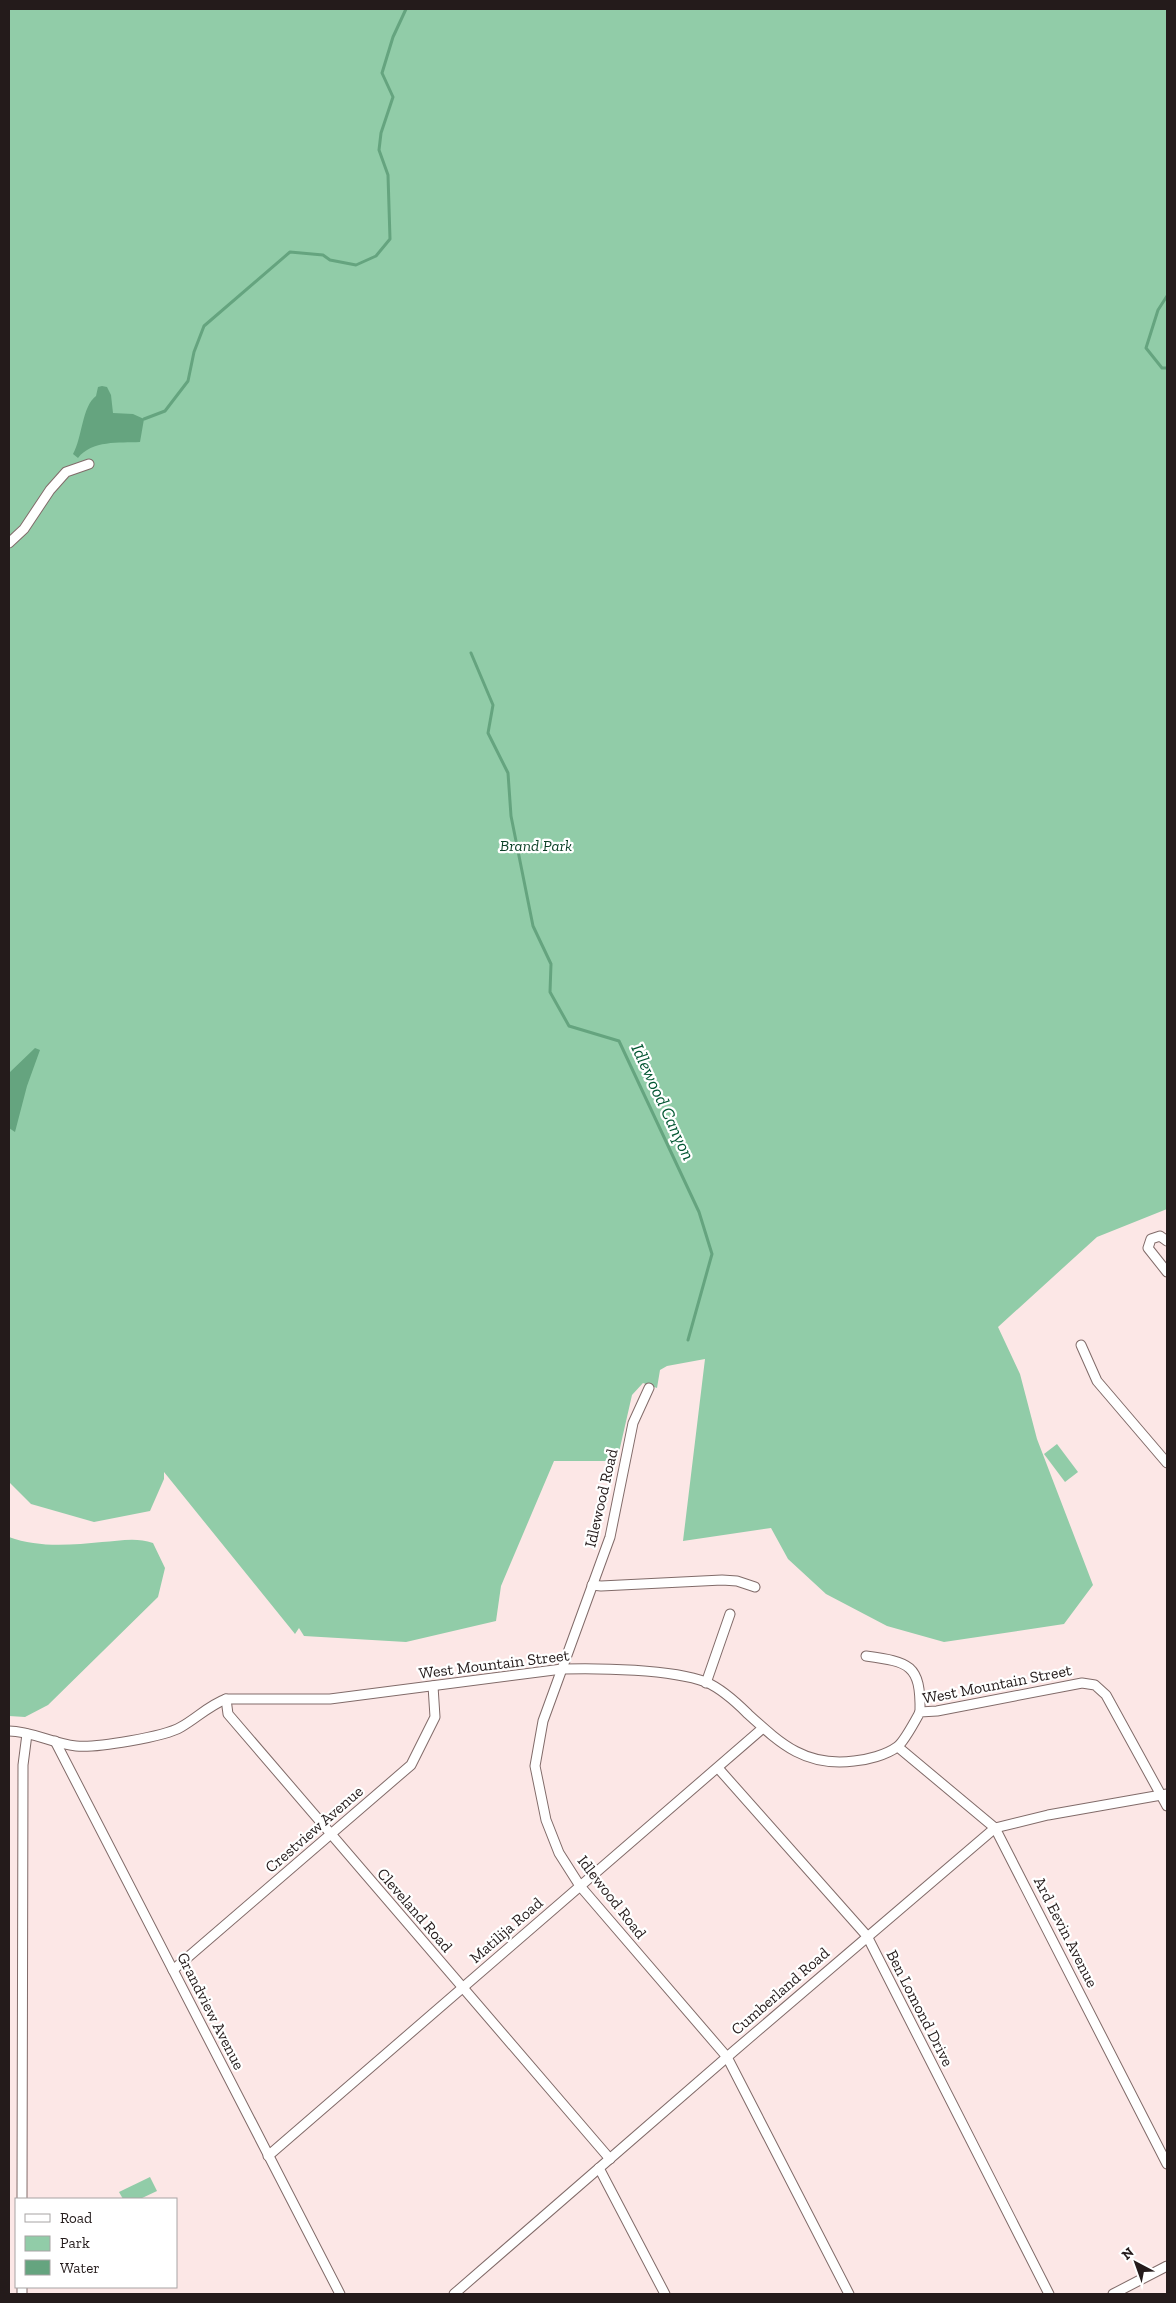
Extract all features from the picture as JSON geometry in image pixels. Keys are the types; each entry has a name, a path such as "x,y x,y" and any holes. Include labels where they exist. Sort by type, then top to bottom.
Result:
{"street":[{"path":"9,543 24,528 50,490 66,472 89,464"},
{"path":"1167,1241 1160,1236 1150,1238 1148,1248 1167,1272"},
{"path":"1081,1345 1096,1381 1167,1463"},
{"name":"Idlewood Road","path":"649,1388 632,1423 610,1537 543,1722 535,1766 546,1820 559,1853 580,1886 727,2057 849,2294"},
{"path":"592,1584 601,1586 722,1580 737,1581 755,1587"},
{"path":"706,1682 730,1614"},
{"path":"866,1656 906,1664 913,1672 917,1682 920,1696 920,1712"},
{"name":"West Mountain Street","path":"9,1731 76,1746 96,1745 166,1734 181,1728 203,1710 226,1699 330,1699 562,1669 662,1674 706,1682 738,1704 764,1728 800,1756 833,1764 866,1760 898,1747 920,1712 937,1711 1082,1683 1095,1685 1106,1695 1164,1794"},
{"name":"Crestview Avenue","path":"173,1970 411,1765 435,1717 434,1686"},
{"name":"Cleveland Road","path":"226,1699 228,1714 610,2159"},
{"name":"Matilija Road","path":"268,2156 764,1728"},
{"path":"22,2198 24,1765 28,1734"},
{"name":"Grandview Avenue","path":"55,1741 340,2294"},
{"name":"Ard Eevin Avenue","path":"898,1747 996,1828 1167,2164"},
{"name":"Ben Lomond Drive","path":"718,1768 867,1936 1049,2294"},
{"path":"1164,1794 1167,1806"},
{"name":"Cumberland Road","path":"454,2294 867,1936 996,1828 1048,1815 1164,1794"},
{"path":"599,2168 665,2294"},
{"path":"1113,2294 1167,2266"}],"green space":[{"name":"Brand Park","path":"9,9 1167,9 1167,1209 1097,1237 998,1327 1020,1374 1037,1439 1093,1585 1064,1624 944,1642 887,1626 826,1594 788,1559 771,1528 683,1541 705,1359 667,1366 660,1370 657,1388 643,1383 632,1395 617,1461 554,1461 501,1586 496,1621 406,1642 304,1636 299,1628 295,1634 164,1472 164,1479 150,1511 94,1522 31,1504 9,1482"},
{"path":"1057,1444 1078,1472 1065,1482 1044,1454"},
{"path":"9,1537 32,1543 55,1545 128,1540 147,1541 153,1543 165,1568 158,1597 48,1705 25,1717 9,1716"},
{"path":"150,2177 157,2191 142,2198 122,2198 119,2192"}],"water":[{"path":"98,387 107,387 111,395 113,413 133,414 144,419 140,442 98,445 84,452 78,458 73,454 85,415 91,401 96,396"},
{"path":"35,1048 40,1050 27,1086 15,1132 9,1128 9,1073"}],"waterway":[{"path":"144,419 165,411 188,381 194,352 204,326 290,252 323,255 330,260 356,265 376,256 390,239 388,175 379,150 381,133 393,97 382,73 393,37 406,9"},
{"path":"1167,296 1158,310 1146,348 1162,368 1167,368"},
{"name":"Idlewood Canyon","path":"471,653 493,705 488,733 508,773 511,816 533,926 551,964 550,992 569,1026 619,1041 699,1212 712,1254 688,1340"}]}
